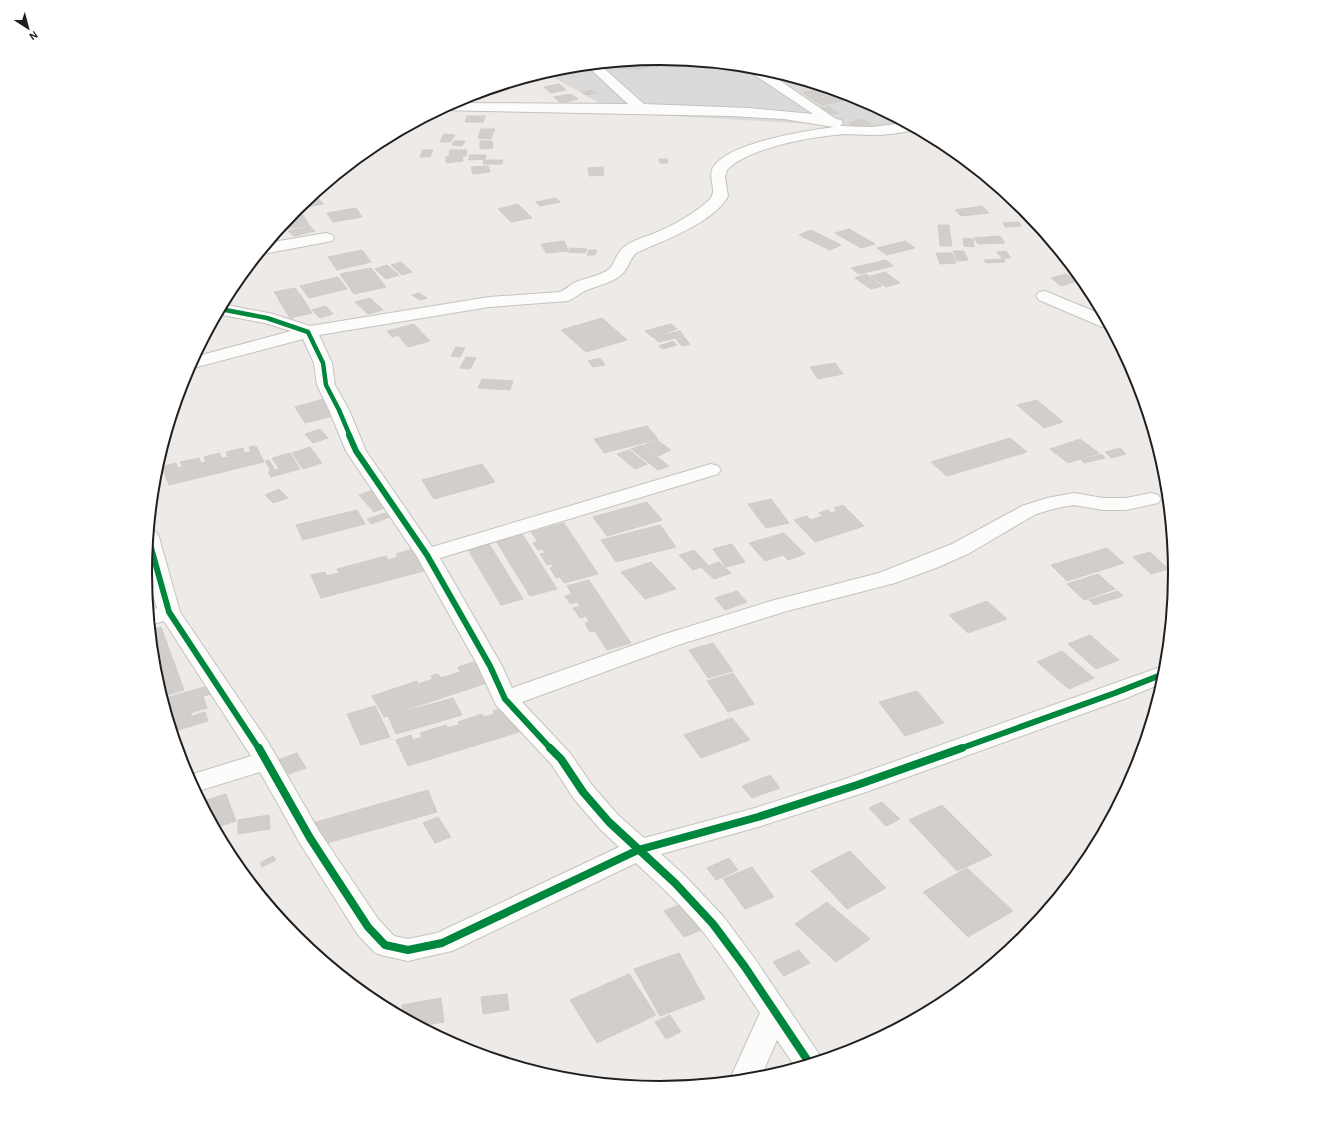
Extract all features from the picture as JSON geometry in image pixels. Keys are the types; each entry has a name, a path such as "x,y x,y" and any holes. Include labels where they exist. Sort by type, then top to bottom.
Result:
{"street":[{"path":"596,69 641,108"},
{"path":"766,77 842,127"},
{"path":"456,108 641,108 779,114 819,119 842,127 872,131 903,127"},
{"path":"198,361 308,332 455,306 488,302 550,298 570,294 578,287 612,274 618,269 624,256 630,250 685,226 717,201 721,193 721,186 717,178 718,171 729,160 756,148 842,127"},
{"path":"271,247 326,238"},
{"path":"1045,296 1100,320"},
{"path":"225,310 267,318 308,332 323,363 326,385 339,410 356,451 427,555 490,666 505,699 561,759 583,792 609,822 675,883 713,924 807,1060"},
{"path":"427,555 711,470"},
{"path":"505,699 673,639 779,606 900,573 928,563 960,549 1029,510 1054,502 1074,499 1103,504 1126,504 1150,499"},
{"path":"152,567 159,615 266,761 314,844 368,927 386,945 408,950 442,944 638,850 758,817 863,783 1115,693 1158,676"},
{"path":"197,782 266,761"},
{"path":"747,1074 775,1012"}],"shaded area":[{"path":"627,66 693,66 726,69 792,82 823,92 885,117 907,129 617,113 553,77 594,69"}],"building":[{"path":"653,66 637,70 634,68 620,69 618,67"},
{"path":"559,84 566,90 551,93 544,87"},
{"path":"591,90 596,93 586,95 582,92"},
{"path":"817,90 829,94 811,98 803,93"},
{"path":"571,94 578,99 561,103 554,97"},
{"path":"832,95 845,100 833,103 824,97"},
{"path":"821,97 831,103 822,105 813,99"},
{"path":"829,107 838,113 832,114 822,108"},
{"path":"467,116 485,116 483,122 465,122"},
{"path":"861,119 871,124 859,128 849,123"},
{"path":"481,129 495,129 491,139 478,138"},
{"path":"444,134 455,135 450,142 440,142"},
{"path":"454,141 465,141 462,146 452,145"},
{"path":"480,141 492,141 493,148 480,149"},
{"path":"423,150 433,150 430,157 420,157"},
{"path":"450,150 467,150 466,156 449,156"},
{"path":"469,155 486,155 485,159 469,160"},
{"path":"462,156 463,161 446,163 446,157"},
{"path":"659,159 667,159 668,163 660,163"},
{"path":"484,160 503,160 502,164 483,164"},
{"path":"488,166 490,172 473,174 471,167"},
{"path":"603,167 604,175 589,176 588,168"},
{"path":"317,198 323,204 308,207"},
{"path":"556,198 560,202 540,206 536,202"},
{"path":"518,204 532,218 511,222 498,209"},
{"path":"982,206 989,213 961,216 955,210"},
{"path":"356,208 362,217 333,222 327,213"},
{"path":"301,213 309,225 287,229"},
{"path":"1019,222 1021,226 1005,227 1003,223"},
{"path":"938,225 949,225 952,246 940,246"},
{"path":"310,226 315,231 294,236 288,231"},
{"path":"849,229 875,244 861,248 835,233"},
{"path":"811,230 841,245 830,250 799,235"},
{"path":"1000,236 1005,243 978,244 974,238"},
{"path":"963,238 973,239 974,247 964,246"},
{"path":"564,241 568,251 546,253 541,244"},
{"path":"905,241 915,248 887,255 877,248"},
{"path":"570,248 587,249 585,253 568,252"},
{"path":"362,250 371,262 337,270 328,257"},
{"path":"589,250 597,250 595,255 587,255"},
{"path":"953,251 964,251 968,260 957,261"},
{"path":"1006,251 1011,258 1002,258 997,252"},
{"path":"936,253 952,253 956,263 940,264"},
{"path":"1004,259 1005,262 986,263 984,260"},
{"path":"886,260 893,266 859,274 851,268"},
{"path":"401,262 412,272 402,275 391,265"},
{"path":"387,265 399,275 386,279 375,269"},
{"path":"371,268 386,287 354,294 340,274"},
{"path":"885,272 900,283 886,287 871,276"},
{"path":"866,274 882,286 871,289 855,278"},
{"path":"1066,274 1076,281 1061,286 1051,278"},
{"path":"338,277 347,289 309,298 300,286"},
{"path":"295,288 299,293 278,298 274,292"},
{"path":"419,293 427,298 420,300 412,295"},
{"path":"300,294 312,313 290,318 278,299"},
{"path":"370,298 383,310 368,314 355,302"},
{"path":"326,306 333,314 320,318 312,310"},
{"path":"602,318 627,340 586,352 561,330"},
{"path":"414,324 430,341 408,347 398,335 392,337 387,331"},
{"path":"671,324 677,329 652,337 645,331"},
{"path":"680,331 684,336 658,342 654,337"},
{"path":"684,337 690,344 682,346 676,339"},
{"path":"673,341 677,345 663,349 659,346"},
{"path":"456,347 465,348 460,357 451,356"},
{"path":"466,357 476,358 470,369 460,368"},
{"path":"600,358 605,365 593,367 588,361"},
{"path":"835,363 843,374 818,379 810,367"},
{"path":"482,379 513,381 510,390 478,388"},
{"path":"327,398 337,415 305,423 295,407"},
{"path":"1037,400 1063,422 1044,428 1017,405"},
{"path":"647,426 658,439 604,453 594,439"},
{"path":"320,429 328,438 313,443 305,434"},
{"path":"1010,438 1027,452 947,476 931,462"},
{"path":"1080,439 1099,453 1068,463 1050,449"},
{"path":"657,440 671,450 658,456 644,445"},
{"path":"642,445 669,466 658,470 631,449"},
{"path":"256,446 264,462 169,485 162,468 176,463 178,468 183,467 180,462 199,458 201,463 206,462 204,457 219,453 222,458 228,457 226,452 243,448 245,453 251,451 249,447"},
{"path":"310,447 322,463 303,469 292,453"},
{"path":"1120,448 1126,454 1111,458 1105,452"},
{"path":"629,450 647,464 635,469 617,454"},
{"path":"290,453 300,469 271,477 268,472 279,469 272,458"},
{"path":"1102,454 1105,458 1084,463 1081,460"},
{"path":"269,460 275,470 271,471 265,461"},
{"path":"482,464 495,482 434,499 422,480"},
{"path":"279,489 288,498 273,503 265,495"},
{"path":"376,489 391,506 374,512 359,495"},
{"path":"771,499 789,523 766,528 748,504"},
{"path":"647,502 662,520 607,536 593,517"},
{"path":"843,505 864,526 815,542 794,520 807,516 811,520 823,516 819,513 828,510 831,513 837,511 834,508"},
{"path":"357,510 365,524 303,540 296,525"},
{"path":"385,513 390,517 371,524 367,519"},
{"path":"564,523 598,574 564,583 560,577 556,578 550,568 554,567 552,564 547,565 540,554 545,553 543,549 538,550 533,543 538,542 531,532"},
{"path":"660,525 676,547 616,562 601,540"},
{"path":"784,533 805,554 788,560 783,555 765,561 749,543"},
{"path":"522,534 557,589 530,596 496,541"},
{"path":"488,542 523,599 501,605 467,548"},
{"path":"732,544 745,562 726,567 713,549"},
{"path":"1107,548 1124,563 1067,581 1051,565"},
{"path":"413,549 424,571 321,598 311,575 325,572 327,576 339,573 337,569 386,556 388,560 398,557 396,554"},
{"path":"694,550 708,565 693,570 679,555"},
{"path":"1150,552 1168,569 1151,574 1133,557"},
{"path":"651,562 676,589 645,599 621,572"},
{"path":"719,562 731,573 714,579 702,568"},
{"path":"1098,574 1115,589 1084,600 1067,584"},
{"path":"589,580 631,643 607,650 595,631 590,632 585,623 589,622 586,616 580,618 573,608 580,606 577,602 570,604 565,596 572,594 567,586"},
{"path":"737,591 747,602 725,610 715,598"},
{"path":"1118,591 1123,596 1094,605 1089,600"},
{"path":"987,601 1007,619 968,633 949,615"},
{"path":"161,627 184,690 167,695 161,673 155,629"},
{"path":"1090,635 1119,660 1096,669 1068,644"},
{"path":"713,643 733,671 708,678 689,650"},
{"path":"1062,651 1094,678 1069,689 1037,662"},
{"path":"483,659 496,680 384,717 372,696 417,681 418,684 433,679 431,676 438,674 441,678 460,672 458,667"},
{"path":"733,673 754,704 728,712 707,681"},
{"path":"208,686 211,694 203,696 207,708 190,713 192,716 205,712 208,721 176,731 167,698"},
{"path":"917,691 944,723 905,736 879,702"},
{"path":"453,698 462,715 396,734 388,716"},
{"path":"375,706 390,737 361,745 347,714"},
{"path":"505,707 519,732 408,766 396,740 411,735 413,740 422,737 420,733 446,725 447,728 459,725 458,722 482,714 484,717 494,714 493,711"},
{"path":"732,718 750,740 701,758 684,735"},
{"path":"297,753 306,768 286,775 278,760"},
{"path":"770,775 780,788 752,798 742,786"},
{"path":"428,790 437,812 320,845 313,823"},
{"path":"226,794 236,821 219,827 205,800"},
{"path":"882,802 900,819 886,826 869,808"},
{"path":"942,805 992,855 957,871 909,820"},
{"path":"269,815 270,829 238,834 238,820"},
{"path":"438,817 451,837 435,843 423,823"},
{"path":"850,851 886,888 847,909 811,871"},
{"path":"273,856 276,860 262,867 260,863"},
{"path":"729,858 738,870 716,880 707,868"},
{"path":"752,867 774,897 745,909 723,879"},
{"path":"967,868 1013,911 968,937 923,892"},
{"path":"827,902 870,939 836,962 795,924"},
{"path":"681,904 701,930 684,937 664,911"},
{"path":"799,950 810,963 784,976 773,962"},
{"path":"679,953 705,999 660,1016 634,969"},
{"path":"629,974 656,1015 597,1043 570,1000"},
{"path":"507,994 509,1010 483,1014 481,997"},
{"path":"441,998 444,1022 426,1025 403,1012 402,1005"},
{"path":"670,1015 681,1032 666,1039 655,1022"}],"cycle path":[{"path":"225,310 267,318 308,332 323,363 326,385 339,410 356,451 427,555 490,666 505,699 561,759 583,792 609,822 675,883 713,924 745,967 807,1060"},
{"path":"153,553 169,612 259,748 310,838 368,927 385,945 408,950 442,943 638,850 758,817 857,785 1115,693 1158,676"}]}
